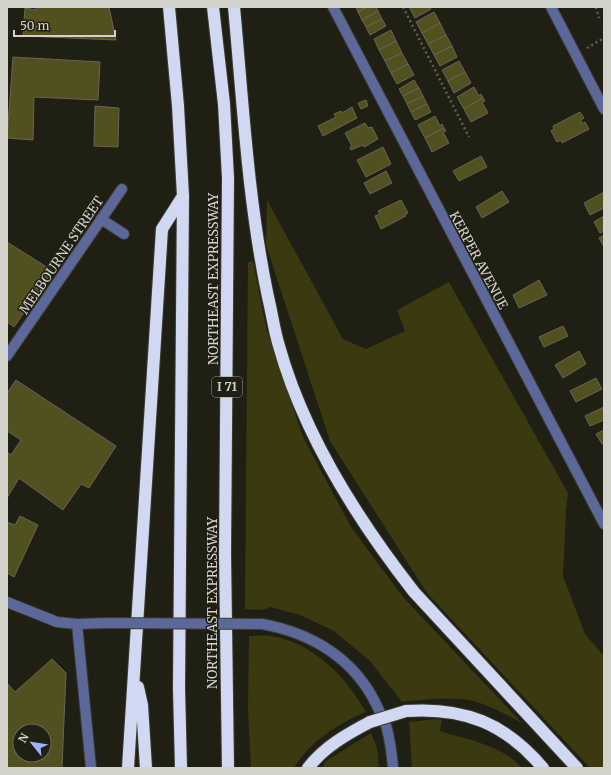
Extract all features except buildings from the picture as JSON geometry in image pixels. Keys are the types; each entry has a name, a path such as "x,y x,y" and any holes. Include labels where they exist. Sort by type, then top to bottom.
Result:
{"highway":[{"path":"169,7 178,106 183,196 179,688 181,768"},
{"name":"NORTHEAST EXPRESSWAY","path":"213,7 224,104 228,178 225,553 228,768"},
{"path":"234,7 256,233 278,346 308,423 326,460 348,497 371,534 395,568 414,592 576,768"},
{"path":"128,768 162,229 183,196"},
{"path":"135,672 142,705 146,768"},
{"path":"308,768 344,735 370,722 406,711 431,709 448,710 479,720 511,736 524,746 543,768"}],"street":[{"name":"KERPER AVENUE","path":"333,7 603,520"},
{"path":"551,7 604,109"},
{"name":"MELBOURNE STREET","path":"7,356 122,189"},
{"path":"101,219 124,234"},
{"path":"7,602 57,622 77,624 262,624 284,628 313,640 338,656 356,672 371,694 387,727 393,768"},
{"path":"77,624 91,768"}],"path":[{"path":"403,7 469,137"},
{"path":"596,7 599,18"},
{"path":"587,48 604,38"}],"shaded area":[{"path":"267,200 343,339 366,349 405,331 397,310 449,282 568,493 563,576 585,634 604,656 604,768 590,768 427,593 330,441 266,245"},
{"path":"253,261 266,328 303,437 351,527 403,597 522,723 493,708 474,701 429,699 402,702 370,661 334,631 300,615 271,607 262,610 245,609 248,262"},
{"path":"249,636 271,636 287,640 314,654 327,663 338,674 358,699 366,712 345,722 326,734 308,750 294,768 251,768 248,709"},
{"path":"436,719 442,720 440,731 484,744 505,754 522,768 412,768 409,722"},
{"path":"371,733 377,748 379,768 322,768 326,761"}]}
